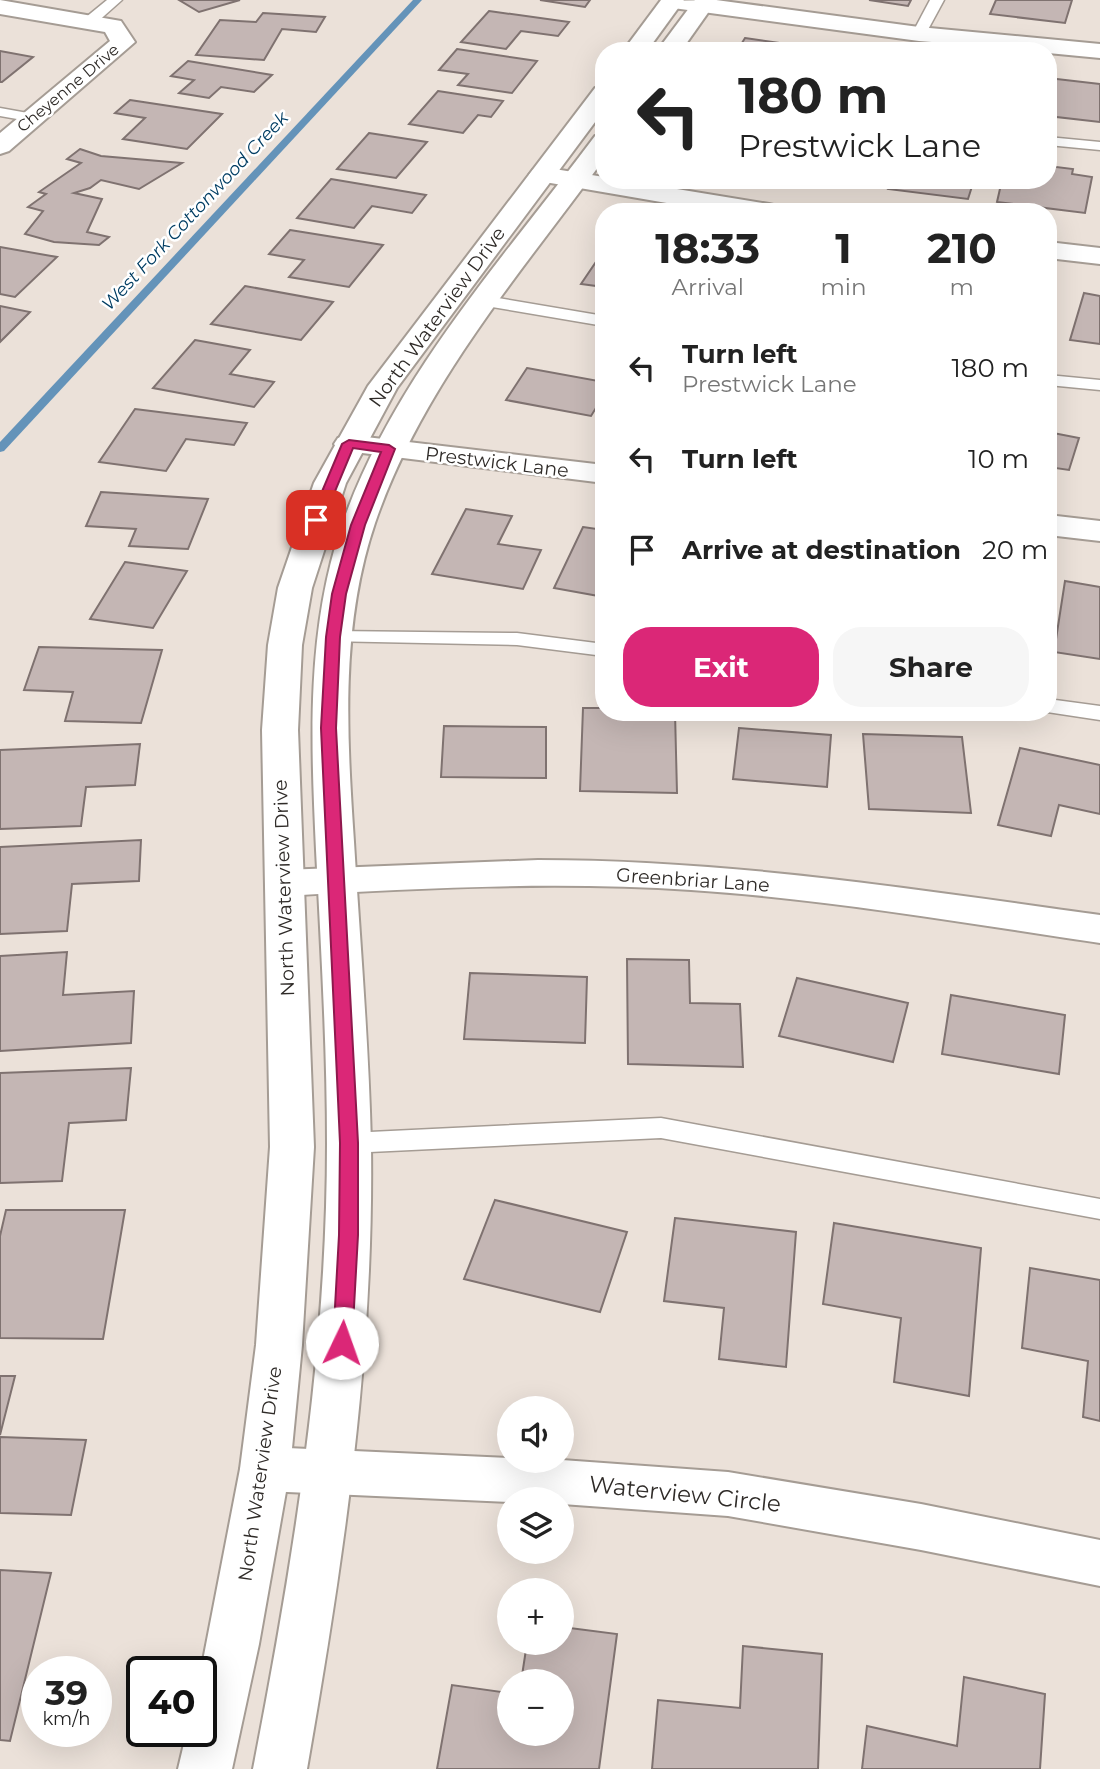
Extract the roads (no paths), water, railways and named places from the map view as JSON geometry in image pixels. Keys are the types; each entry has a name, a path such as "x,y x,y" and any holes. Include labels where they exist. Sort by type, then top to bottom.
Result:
{"street":[{"path":"642,42 673,0 705,2 919,34 1004,42"},
{"path":"676,42 705,2"},
{"path":"0,8 102,24"},
{"name":"Cheyenne Drive","path":"0,146 123,42 102,24"},
{"path":"1057,47 1100,51"},
{"name":"North Waterview Drive","path":"280,1769 330,1472 348,1248 349,1143 329,728 333,637 339,594 358,525 389,449 422,390 486,300 559,178 595,110"},
{"name":"North Waterview Drive","path":"205,1769 233,1644 265,1469 279,1345 292,1147 280,730 285,645 295,588 316,520 349,444 383,386 405,355 559,178 595,148"},
{"path":"559,178 595,184"},
{"path":"627,189 713,203"},
{"path":"1057,251 1100,256"},
{"name":"Prestwick Lane","path":"349,444 595,473"},
{"path":"1057,527 1100,531"},
{"name":"Greenbriar Lane","path":"284,883 559,872 692,877 840,892 1100,929"},
{"name":"Waterview Circle","path":"265,1469 561,1482 728,1494 921,1527 1100,1563"}],"lane":[{"path":"102,24 115,0"},
{"path":"919,34 937,0"},
{"path":"0,113 34,118"},
{"path":"1057,142 1100,146"},
{"path":"486,300 595,319"},
{"path":"1057,381 1100,385"},
{"path":"333,637 517,639 595,649"},
{"path":"1057,707 1100,713"},
{"path":"349,1143 661,1128 1100,1209"}],"waterway":[{"name":"West Fork Cottonwood Creek","path":"0,449 418,0"}]}
